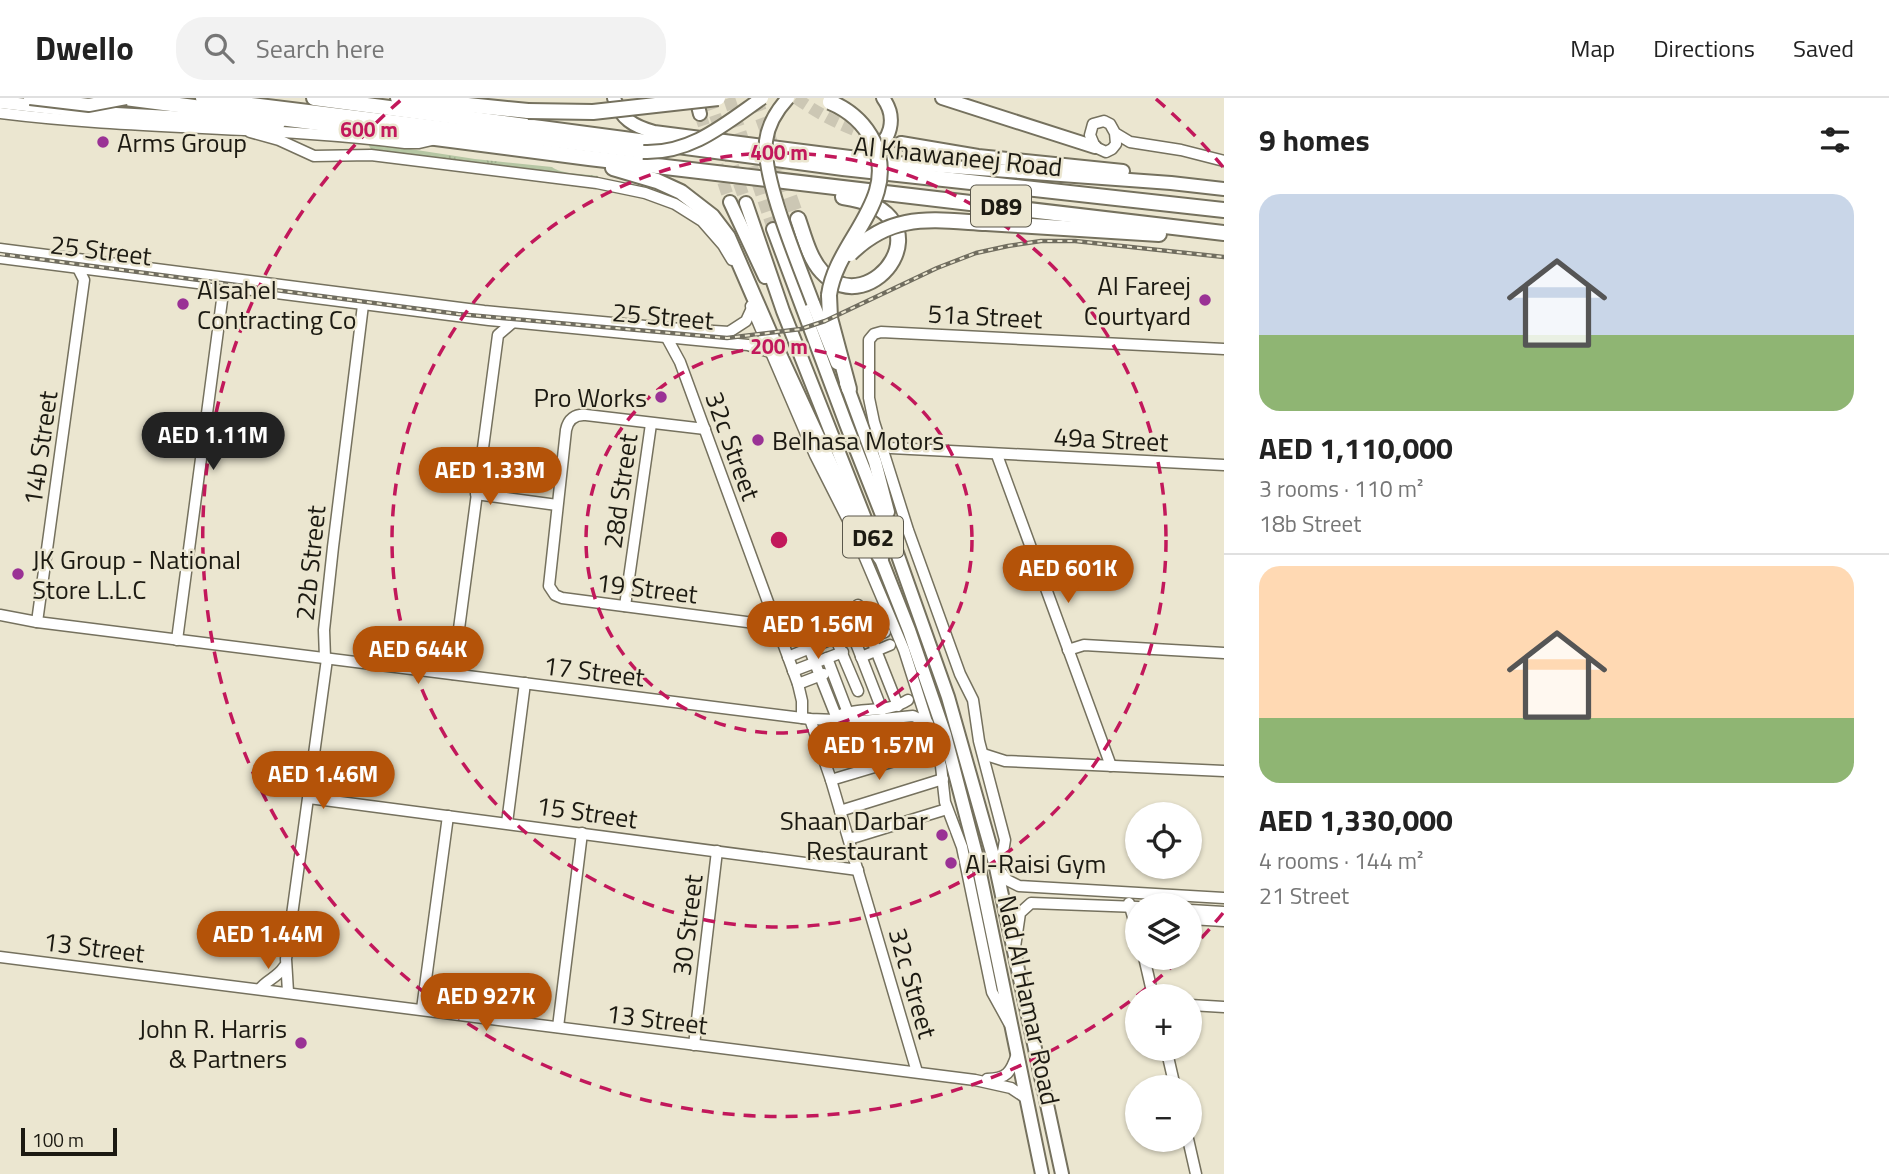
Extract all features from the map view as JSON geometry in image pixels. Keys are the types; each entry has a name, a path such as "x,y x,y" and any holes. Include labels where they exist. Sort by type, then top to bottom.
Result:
{"highway":[{"name":"D89","path":"125,98 435,138"},
{"name":"Al Khawaneej Road","path":"314,98 843,168 1224,210"},
{"path":"398,98 528,111 593,112 718,98"},
{"path":"818,98 838,105 856,118 871,137 880,166 880,181 873,203 839,264 829,295 830,318 849,389"},
{"name":"Al Khawaneej Road","path":"435,138 1224,233"},
{"path":"589,158 681,192 703,207 721,226 735,248 777,350 857,523 881,558"},
{"path":"797,219 816,264 830,279 850,285 871,282 894,261 898,241 888,214 863,200 828,194 802,184"},
{"path":"839,264 871,236 904,222 927,220 1177,235 1200,230"}],"main road":[{"path":"30,98 89,105 125,98"},
{"path":"202,98 653,152 697,142 762,98"},
{"path":"614,98 626,121 644,129 897,163 1224,189"},
{"path":"696,98 700,114"},
{"path":"788,98 775,115 769,130 766,159 776,200 813,303 849,389 875,462 897,553"},
{"path":"826,153 835,150 864,152 878,148 883,143 891,123 889,109 883,98"},
{"path":"942,98 1095,146"},
{"path":"0,102 121,115 267,123 304,121"},
{"path":"901,143 978,156 1125,172 1171,183"},
{"path":"730,202 783,311"},
{"name":"Nad Al Hamar Road","path":"746,203 783,311 881,558 951,756 976,854 1042,1174"},
{"name":"Nad Al Hamar Road","path":"773,229 897,553 948,697 995,862 1062,1174"}],"street":[{"path":"0,113 92,123 412,143 435,138"},
{"path":"1107,122 1115,132 1136,144 1181,149 1224,163 1201,161 1174,152 1126,147 1103,152 1095,146 1090,135 1091,128 1095,123 1107,122"},
{"path":"250,132 279,140 314,156 372,155 597,183 660,197 702,221 718,239 731,259 815,455 859,543 904,650 928,723 943,779 947,809 962,847 992,992 1012,1029"},
{"path":"1112,149 1116,141 1115,132"},
{"path":"325,136 311,140 308,145 310,150 338,156"},
{"name":"25 Street","path":"0,249 496,313 667,328 723,332 734,330 746,321 751,308"},
{"name":"25 Street","path":"0,258 512,323 736,344 770,352"},
{"path":"78,268 84,280 95,270"},
{"name":"14b Street","path":"37,622 84,280"},
{"path":"177,640 222,300 214,285"},
{"path":"222,300 239,288"},
{"name":"22b Street","path":"284,992 285,963 326,659 324,630 334,534 363,305"},
{"path":"453,674 498,335 489,320"},
{"path":"498,335 512,323"},
{"path":"734,330 741,338 736,344"},
{"name":"51a Street","path":"995,862 1003,852 1005,840 983,754 973,700 960,674 929,590 881,445 870,406 869,343 874,334 881,332 1224,349"},
{"name":"32c Street","path":"667,338 680,362 793,671 819,719 820,746 917,1072"},
{"path":"680,362 681,347 685,340"},
{"path":"476,494 557,505 566,430 569,421 580,414 705,429"},
{"name":"28d Street","path":"625,606 651,424"},
{"name":"49a Street","path":"881,445 903,449 1224,465"},
{"path":"886,460 903,449"},
{"path":"997,454 1111,766"},
{"name":"19 Street","path":"557,505 548,582 555,595 777,626"},
{"path":"858,605 900,708"},
{"path":"843,610 882,710"},
{"name":"17 Street","path":"0,617 819,719 863,721 900,708 928,723"},
{"path":"783,642 828,624 832,626 837,637 856,687 870,680 887,677"},
{"path":"799,686 820,676 849,668 871,637 885,632"},
{"path":"788,657 837,637"},
{"path":"793,671 843,653 876,651 890,645"},
{"path":"1068,650 1084,645 1224,653"},
{"path":"809,648 820,676 819,719 848,713 913,709 919,695"},
{"path":"827,658 848,713"},
{"path":"507,823 525,683"},
{"path":"831,780 918,754"},
{"path":"983,754 1005,761 1224,771"},
{"path":"988,772 995,764 1005,761"},
{"path":"840,811 943,779"},
{"name":"15 Street","path":"309,798 858,870"},
{"path":"849,839 947,809"},
{"path":"422,1009 448,816"},
{"path":"558,1027 582,833"},
{"name":"30 Street","path":"694,1045 717,851"},
{"path":"995,862 1007,880 1019,886 1224,898"},
{"path":"1015,951 1020,913 1031,903 1125,907"},
{"path":"1202,911 1224,912"},
{"path":"1202,920 1224,921"},
{"name":"13 Street","path":"0,957 917,1072 1011,1088 1026,1098"},
{"path":"260,989 278,976 285,963"},
{"path":"1202,1006 1224,1007"},
{"name":"13 Street","path":"975,1080 1000,1079 1007,1075 1017,1054"},
{"path":"1191,1152 1196,1174"}],"green space":[{"path":"371,143 475,159 552,167 598,176 596,182 397,155 371,149"}],"tunnel":[{"path":"709,98 746,203"},
{"path":"729,98 773,229"},
{"path":"755,98 798,219"},
{"path":"796,98 846,126 901,143"},
{"path":"700,114 730,202"}],"railway":[{"path":"0,254 458,314 727,338 801,329 825,321 937,268 976,253 1008,246 1041,241 1075,241 1224,257"}],"place":[{"name":"Arms Group","path":"103,142"},
{"name":"Al Fareej Courtyard","path":"1205,300"},
{"name":"Alsahel Contracting Co","path":"183,304"},
{"name":"Pro Works","path":"661,397"},
{"name":"Belhasa Motors","path":"758,440"},
{"name":"JK Group - National Store L.L.C","path":"18,574"},
{"name":"Shaan Darbar Restaurant","path":"942,835"},
{"name":"Al-Raisi Gym","path":"951,863"},
{"name":"John R. Harris & Partners","path":"301,1043"}]}
